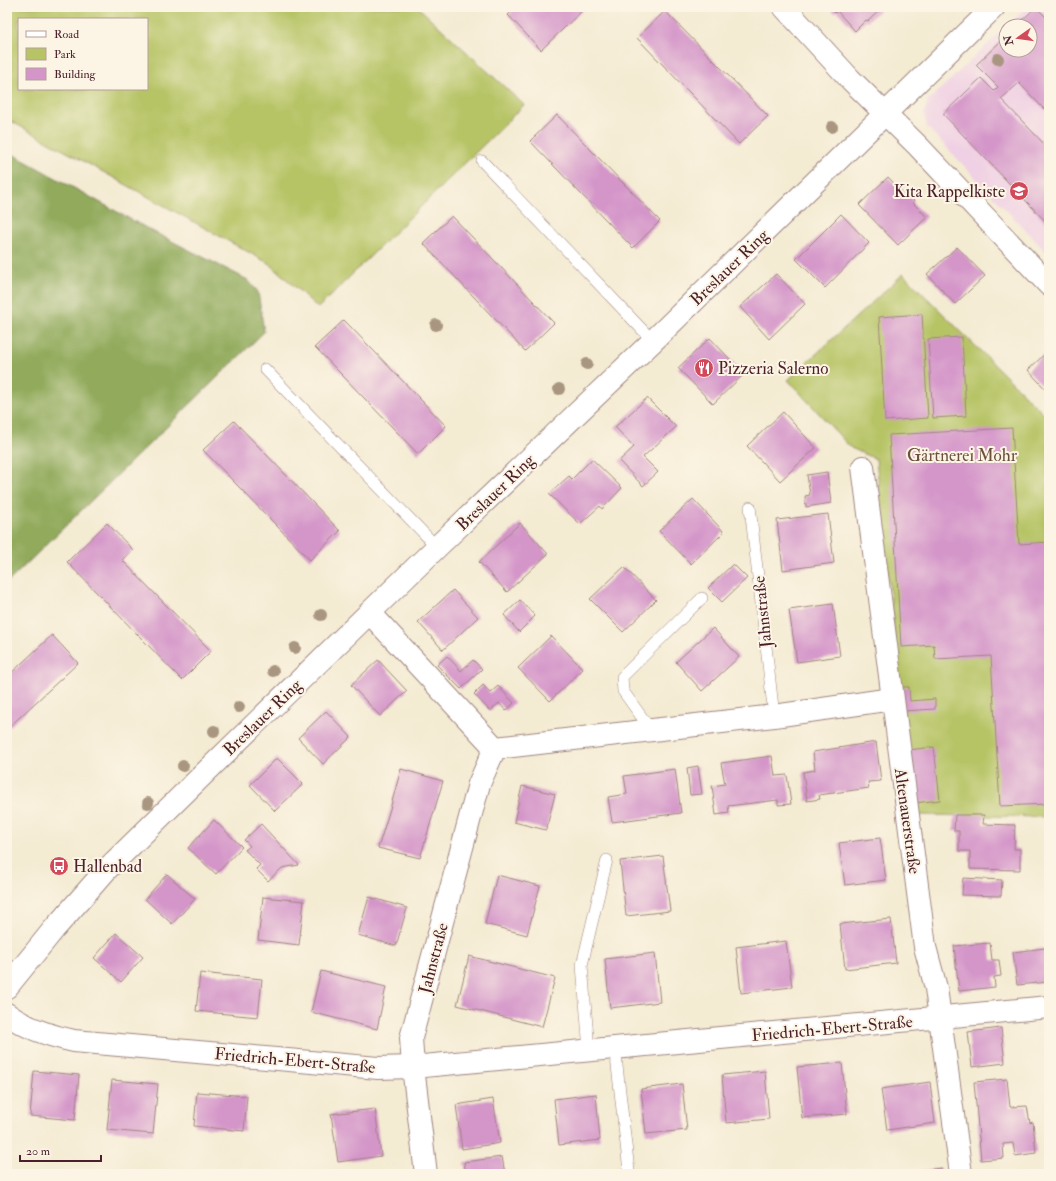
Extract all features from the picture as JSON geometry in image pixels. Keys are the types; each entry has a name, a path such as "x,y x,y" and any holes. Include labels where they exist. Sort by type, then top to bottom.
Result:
{"street":[{"path":"784,7 850,79 885,112 1049,285"},
{"name":"Breslauer Ring","path":"7,987 54,929 107,870 370,612 653,342 840,159 885,112 994,7"},
{"name":"Altenauerstraße","path":"863,467 925,947 936,988 961,1174"},
{"path":"370,612 495,748 774,716 892,699"},
{"name":"Jahnstraße","path":"426,1174 413,1067 412,1038 479,784 495,748"},
{"name":"Friedrich-Ebert-Straße","path":"7,1014 23,1024 47,1035 74,1041 378,1068 413,1067 1049,1007"}],"lane":[{"path":"482,161 653,342"},
{"path":"265,369 437,548"},
{"name":"Jahnstraße","path":"750,507 774,716"},
{"path":"651,730 623,691 622,677 702,598"},
{"path":"589,1050 582,965 607,860"},
{"path":"615,1048 629,1171"}],"shaded area":[{"name":"Kita Rappelkiste","path":"1027,7 1049,7 1049,255 927,127 924,114 928,101 998,35 998,58 1038,58 1038,18 1015,18"}],"green space":[{"path":"7,7 418,7 524,105 318,308 270,264 7,119"},
{"path":"7,151 150,230 248,280 258,292 264,332 7,583"},
{"name":"Gärtnerei Mohr","path":"903,274 1049,419 1049,817 913,815 876,459 851,448 788,380"}],"building":[{"path":"516,7 586,7 541,50 508,15"},
{"path":"829,7 880,7 878,8 880,10 868,21 866,20 855,31 837,11 835,13"},
{"path":"1036,7 1049,20 1049,107 1045,110 1019,83 1001,99 1049,149 1049,225 943,114 981,78 994,91 998,87 976,65 998,44 998,58 1038,58 1038,18 1024,18"},
{"path":"665,11 768,116 739,144 637,38"},
{"path":"557,115 660,221 633,248 530,141"},
{"path":"888,177 904,194 906,193 914,201 913,203 927,217 898,245 859,205"},
{"path":"841,214 869,243 825,288 796,259"},
{"path":"452,216 554,323 525,351 423,243"},
{"path":"957,247 985,276 955,304 927,274"},
{"path":"776,274 805,304 769,339 740,307"},
{"path":"922,314 928,418 885,421 879,317"},
{"path":"344,320 446,426 418,454 315,347"},
{"path":"962,337 966,416 933,418 928,339"},
{"path":"710,338 744,374 713,404 678,368"},
{"path":"1049,350 1049,393 1028,370"},
{"path":"647,398 676,427 643,457 658,472 643,486 619,461 634,447 615,427"},
{"path":"783,412 816,448 780,481 747,446"},
{"path":"234,421 340,531 310,560 203,450"},
{"path":"1012,428 1019,544 1049,542 1049,804 1000,806 991,656 935,659 934,645 901,647 889,435"},
{"path":"592,459 622,488 602,509 600,506 580,524 549,494 569,476 572,479"},
{"path":"827,472 831,503 806,507 805,496 810,495 807,475"},
{"path":"693,499 724,532 691,564 659,531"},
{"path":"828,514 834,563 783,570 777,520"},
{"path":"107,523 133,550 122,560 211,651 182,680 67,562"},
{"path":"520,523 548,554 507,592 479,562"},
{"path":"733,564 747,578 722,602 708,588"},
{"path":"624,567 656,600 623,632 590,599"},
{"path":"453,590 478,617 443,650 418,622"},
{"path":"520,600 535,616 519,632 504,615"},
{"path":"833,604 840,656 797,662 789,610"},
{"path":"713,628 739,657 702,691 676,662"},
{"path":"52,635 78,663 7,729 7,677"},
{"path":"551,636 583,669 550,701 518,668"},
{"path":"447,656 461,671 473,660 482,669 461,689 437,665"},
{"path":"378,660 407,691 380,716 351,685"},
{"path":"483,685 490,693 498,686 514,703 506,711 499,703 490,711 474,694"},
{"path":"901,687 909,687 910,701 935,699 935,709 903,711"},
{"path":"326,711 351,737 323,764 298,738"},
{"path":"876,742 881,781 868,782 869,788 819,795 820,799 807,801 803,772 815,770 813,752"},
{"path":"934,747 940,800 914,803 908,750"},
{"path":"772,756 775,776 787,775 791,804 778,805 778,800 728,806 729,813 716,815 712,786 725,784 721,763"},
{"path":"277,758 303,784 275,811 250,785"},
{"path":"698,766 702,794 690,795 687,768"},
{"path":"401,769 443,781 420,858 378,848"},
{"path":"675,769 681,813 612,822 608,797 627,794 624,776"},
{"path":"522,786 555,794 546,830 514,822"},
{"path":"955,815 984,815 983,824 1015,825 1014,849 1020,849 1020,870 970,869 970,851 959,851 959,831 954,831"},
{"path":"214,820 242,847 216,874 188,848"},
{"path":"261,824 299,865 282,868 268,881 256,869 260,865 245,850 250,846 244,840"},
{"path":"880,838 886,880 845,885 839,843"},
{"path":"663,856 670,911 626,916 620,861"},
{"path":"167,874 195,899 172,924 145,899"},
{"path":"497,875 540,886 527,935 485,924"},
{"path":"963,878 1002,880 1001,896 962,895"},
{"path":"263,897 304,901 299,945 258,940"},
{"path":"369,897 407,908 396,946 358,935"},
{"path":"891,919 896,963 845,969 840,924"},
{"path":"116,933 143,957 121,982 94,958"},
{"path":"786,941 792,987 741,993 736,947"},
{"path":"990,943 992,960 999,960 1001,976 994,977 995,987 959,991 954,946"},
{"path":"1045,948 1049,982 1017,985 1013,952"},
{"path":"655,953 660,1002 610,1008 605,959"},
{"path":"469,956 555,978 542,1027 457,1005"},
{"path":"321,971 386,987 377,1029 311,1012"},
{"path":"200,973 262,979 258,1017 196,1011"},
{"path":"1001,1028 1005,1063 972,1067 968,1032"},
{"path":"842,1063 847,1114 802,1118 797,1067"},
{"path":"34,1071 79,1075 75,1120 30,1116"},
{"path":"765,1071 769,1119 726,1123 722,1075"},
{"path":"1007,1079 1010,1107 1027,1106 1030,1123 1033,1122 1036,1153 1015,1156 1013,1143 1003,1144 1004,1158 981,1160 974,1082"},
{"path":"112,1080 158,1084 153,1134 107,1130"},
{"path":"930,1082 935,1123 887,1130 881,1089"},
{"path":"682,1084 687,1130 646,1134 641,1089"},
{"path":"197,1092 247,1096 244,1131 194,1126"},
{"path":"596,1094 600,1140 559,1145 554,1099"},
{"path":"493,1099 500,1143 462,1149 456,1105"},
{"path":"375,1109 381,1156 338,1162 331,1114"},
{"path":"502,1157 505,1174 466,1174 464,1162"},
{"path":"941,1168 941,1174 905,1174 905,1173"}],"place":[{"name":"Kita Rappelkiste","path":"1019,191"},
{"name":"Pizzeria Salerno","path":"704,368"},
{"name":"Hallenbad","path":"59,866"}]}
